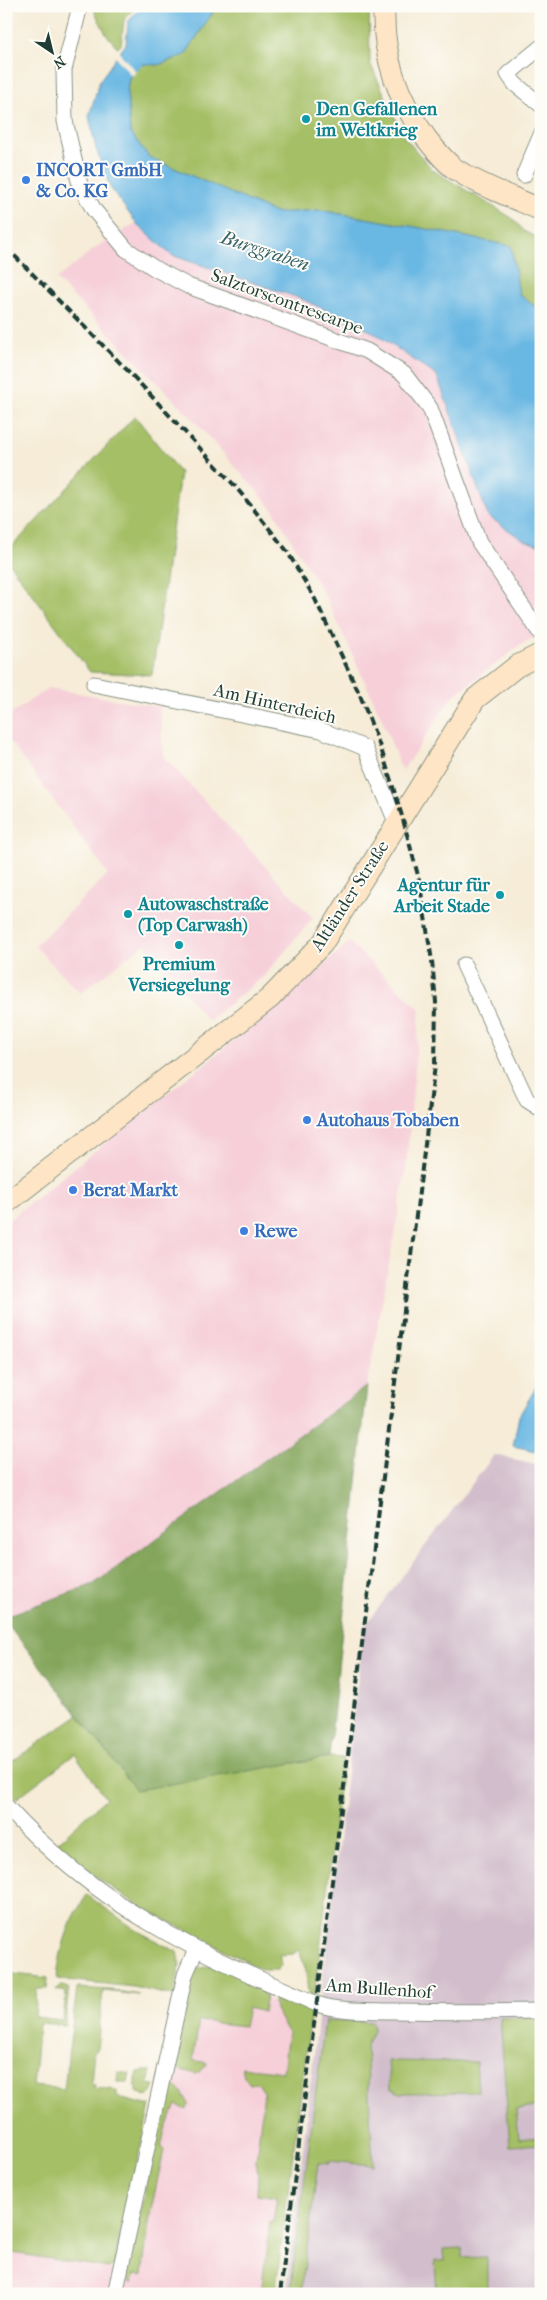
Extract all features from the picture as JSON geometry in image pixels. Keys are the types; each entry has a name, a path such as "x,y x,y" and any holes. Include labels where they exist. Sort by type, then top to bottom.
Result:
{"main road":[{"path":"384,6 384,41 393,79 413,119 430,143 457,170 541,210"},
{"name":"Altländer Straße","path":"6,1202 270,998 322,944 474,699 517,666 541,654"}],"street":[{"name":"Salztorscontrescarpe","path":"80,6 64,70 65,121 69,146 80,184 94,210 126,249 179,281 367,351 404,374 430,408 478,542 541,634"},
{"path":"540,48 508,74 515,84 541,105"},
{"path":"524,175 541,136"},
{"name":"Am Hinterdeich","path":"94,684 321,730 365,748 397,824"},
{"path":"464,965 527,1100 541,1110"},
{"name":"Am Bullenhof","path":"6,1806 45,1848 86,1882 138,1918 196,1949 325,2007 455,2012 541,2011"},
{"path":"115,2294 185,1975 196,1949"}],"shaded area":[{"path":"136,223 171,255 302,299 373,332 437,376 488,516 523,540 541,546 541,635 525,642 452,697 402,771 382,719 327,599 272,508 191,417 56,279 98,246"},
{"path":"48,688 160,707 163,756 313,918 263,977 208,1021 145,944 80,993 35,946 108,874 6,736 6,718"},
{"path":"349,942 420,1009 406,1169 367,1386 94,1584 6,1616 6,1222 286,999"},
{"path":"494,1455 541,1465 541,2294 286,2294 364,1627"},
{"path":"191,1990 263,1998 295,2009 277,2196 273,2221 270,2226 261,2294 6,2294 6,2252 134,2273"}],"green space":[{"path":"94,6 136,6 124,20 121,45 118,48 106,34 94,10"},
{"path":"217,6 369,6 370,63 404,137 433,170 512,218 525,232 541,239 541,311 519,294 511,246 319,210 276,213 149,157 130,132 127,91 129,78 143,64 158,65 185,55"},
{"path":"135,416 180,473 152,675 90,672 6,559 6,553"},
{"path":"367,1386 329,1757 136,1790 6,1622 6,1616 94,1584"},
{"path":"78,1715 136,1790 329,1757 343,1758 314,1998 308,1995 306,1971 299,1950 293,1954 279,1955 282,1964 277,1970 263,1970 143,1908 103,1882 58,1846 57,1843 106,1798 75,1754 17,1798 12,1797 6,1791 6,1766"},
{"path":"87,1895 136,1930 177,1952 180,1965 174,1996 133,1987 57,1979 60,1956 66,1935"},
{"path":"214,1965 256,1985 266,1996 263,2012 248,2008 244,2026 199,2021 193,2060 207,2063 206,2066 197,2074 180,2070 173,2062 189,1981 197,1969"},
{"path":"6,1973 48,1978 47,1989 37,1989 35,2017 63,2020 66,1992 56,1990 60,1985 69,1988 65,2025 39,2023 33,2086 64,2089 77,1988 111,1990 139,1995 103,1991 97,2050 94,2050 91,2084 95,2085 94,2088 117,2090 117,2095 122,2099 150,2106 114,2265 109,2268 6,2252"},
{"path":"279,1999 312,2007 275,2294 261,2294 270,2221 273,2221 277,2197 257,2194 258,2175 256,2161 264,2092 257,2082 250,2084 244,2076 242,2067 283,2072 288,2032 275,2010 274,2001"},
{"path":"541,2017 541,2107 516,2109 519,2139 541,2137 541,2144 510,2146 500,2018"},
{"path":"325,2020 372,2022 373,2030 366,2046 373,2165 329,2161 329,2164 318,2163 301,2294 290,2294"},
{"path":"388,2061 476,2062 478,2092 400,2093 390,2088"},
{"path":"151,2071 148,2084 155,2085 152,2093 147,2096 136,2092 136,2087 134,2086 138,2072"},
{"path":"118,2072 130,2074 128,2082 117,2082"},
{"path":"172,2083 182,2092 189,2104 186,2110 176,2105 165,2130 161,2147 164,2150 150,2215 142,2275 134,2274 132,2283 126,2278 167,2086"},
{"path":"462,2248 463,2258 487,2257 487,2294 437,2294 435,2261 444,2261 443,2249"}],"water":[{"name":"Burggraben","path":"142,6 217,6 185,55 158,65 143,64 129,78 127,91 130,132 149,157 276,213 319,210 511,246 519,294 541,311 541,546 523,540 488,516 437,376 373,332 302,299 171,255 136,223 110,187 96,149 89,116 100,80 126,44 128,22"},
{"path":"541,1379 541,1452 513,1446 519,1416"}],"pier":[{"path":"118,51 136,72 132,76 115,56"}],"railway":[{"path":"6,247 131,374 235,486 287,551 315,599 360,695 382,752 419,879 432,961 436,1002 435,1065 280,2294"}],"place":[{"name":"Den Gefallenen im Weltkrieg","path":"306,119"},
{"name":"INCORT GmbH & Co. KG","path":"26,180"},
{"name":"Agentur für Arbeit Stade","path":"500,895"},
{"name":"Autowaschstraße (Top Carwash)","path":"128,914"},
{"name":"Premium Versiegelung","path":"179,945"},
{"name":"Autohaus Tobaben","path":"307,1120"},
{"name":"Berat Markt","path":"73,1190"},
{"name":"Rewe","path":"244,1231"}]}
